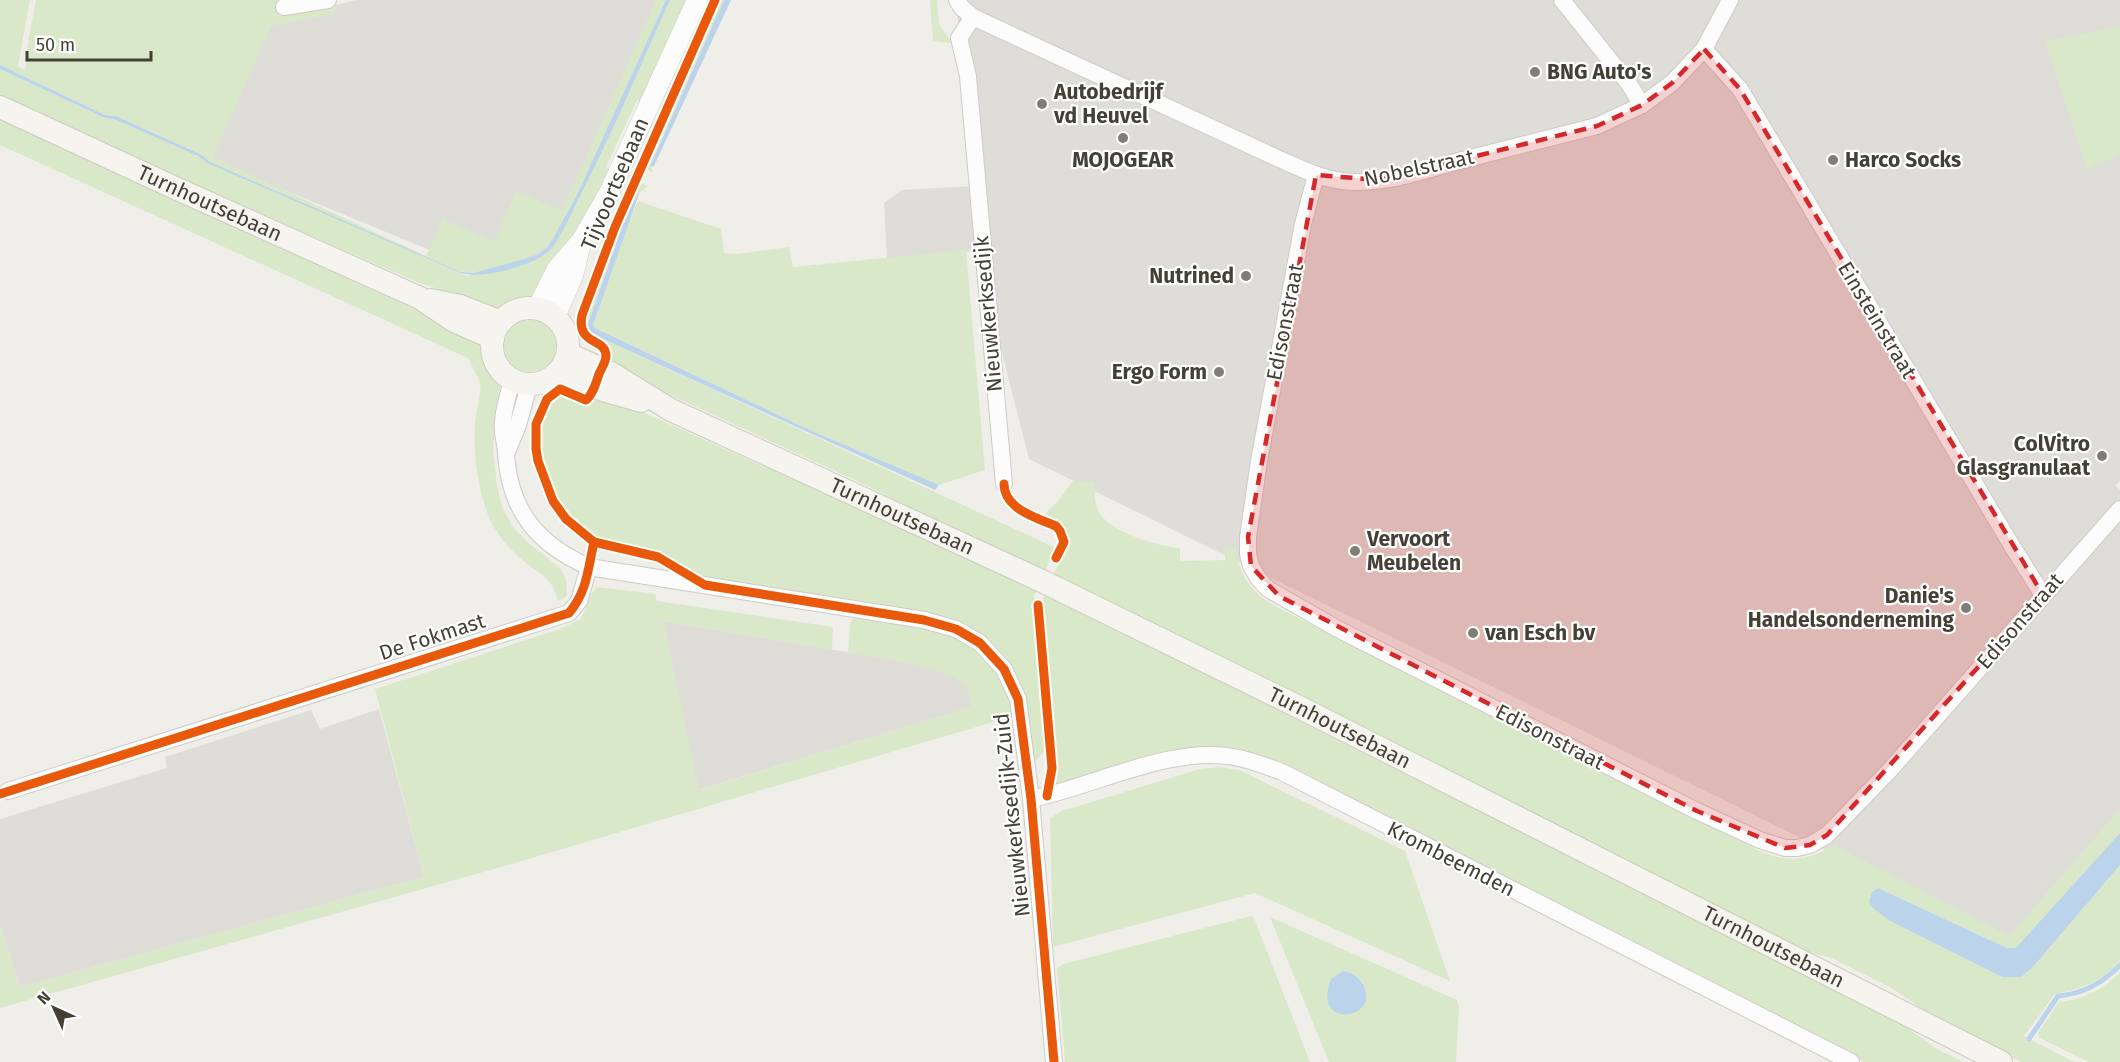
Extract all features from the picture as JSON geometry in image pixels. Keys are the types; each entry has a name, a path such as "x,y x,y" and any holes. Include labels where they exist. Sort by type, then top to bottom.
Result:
{"main road":[{"name":"Turnhoutsebaan","path":"0,107 420,298 460,306 497,330"},
{"path":"521,309 546,313 560,323 567,337 564,362 546,381 521,382 500,369 495,362 492,346 497,330 514,312 521,309"},
{"name":"Turnhoutsebaan","path":"564,362 611,373 671,410 1044,582 2001,1062"}],"street":[{"path":"284,7 328,0"},
{"name":"Tijvoortsebaan","path":"546,313 557,269 582,240 609,193 697,0"},
{"path":"957,0 973,18"},
{"path":"1562,0 1629,84 1642,105"},
{"name":"Nobelstraat","path":"973,18 1316,175 1342,181 1380,180 1597,126 1642,105 1672,83 1704,49 1730,0"},
{"name":"Nieuwkerksedijk","path":"973,18 959,38 968,75 1004,484"},
{"name":"Einsteinstraat","path":"1704,49 1740,89 2043,595"},
{"name":"Edisonstraat","path":"1316,175 1303,224 1259,461 1248,537 1248,554 1251,566 1258,578 1279,596 1336,628 1697,811 1760,840 1785,848 1810,845 1827,835 1889,771 2120,509"},
{"path":"521,382 502,423 506,465 514,496 520,510 536,533 569,558 589,567"},
{"name":"De Fokmast","path":"8,791 569,613 579,601 589,567"},
{"name":"Nieuwkerksedijk-Zuid","path":"589,567 924,620 969,634 980,643 1004,669 1018,699 1031,799 1054,1062"},
{"name":"Krombeemden","path":"1031,799 1173,759 1232,756 1254,762 1282,772 1851,1062"}],"highlighted area":[{"path":"1704,49 1740,89 2043,595 1827,835 1810,845 1785,848 1697,811 1279,596 1251,566 1248,537 1316,175 1380,180 1597,126 1642,105 1672,83"}],"shaded area":[{"path":"357,0 679,0 534,293 209,159 266,22"},
{"path":"545,0 517,60 505,56 480,112 491,118 473,159 436,143 430,155 384,135 389,122 360,108 408,1"},
{"path":"956,0 2120,0 2120,481 2115,485 2120,490 2120,816 2013,942 1029,459 976,251 887,259 884,203 902,190 973,186"},
{"path":"354,17 366,22 322,119 311,114"},
{"path":"663,621 923,665 940,670 966,683 972,707 698,790"},
{"path":"379,709 424,877 20,987 0,926 0,819 167,768 165,757 311,710 320,729"}],"green space":[{"path":"0,0 30,0 18,66 25,70 36,0 280,0 283,15 339,4 334,14 271,26 213,157 426,256 443,219 494,242 516,191 562,211 656,0 666,0 576,197 548,247 521,260 473,273 462,272 375,235 467,276 527,262 552,248 589,179 670,0 687,0 641,102 637,100 606,167 611,169 595,202 532,298 496,310 415,281 198,187 0,97 0,69 105,118 114,119 198,156 207,163 337,219 209,162 202,155 116,116 105,115 0,65"},
{"path":"720,0 724,0 650,165 653,172 645,169"},
{"path":"930,0 937,0 939,24 952,43 933,41"},
{"path":"2120,26 2120,154 2087,169 2045,42"},
{"path":"0,117 476,338 481,344 500,387 493,449 502,507 513,527 560,568 566,579 567,596 558,601 548,580 509,547 495,530 489,516 480,488 475,456 475,423 480,382 468,358 0,145"},
{"path":"638,182 648,186 636,196 622,227 588,324 590,333 1056,548 1044,572 608,364 607,348 588,333 585,327 585,317"},
{"path":"638,201 721,229 724,253 737,254 789,247 793,267 966,250 985,470 939,485 812,431 595,328 593,325 623,235"},
{"path":"530,320 540,322 548,328 554,336 556,346 554,356 548,364 540,370 530,372 520,370 512,364 506,356 504,346 506,336 512,328 520,322"},
{"path":"595,393 656,418 1037,589 1034,596 1034,615 1044,752 1032,764 1023,696 1009,662 979,633 955,619 895,607 711,579 696,574 654,551 607,542 591,534 563,506 550,484 544,466 540,437 543,419 559,394 583,404 590,402"},
{"path":"1073,481 1095,482 1098,510 1106,521 1115,527 1149,542 1180,548 1180,561 1225,560 1225,547 1236,548 1246,580 1263,599 1271,604 1760,851 1789,859 1807,857 1834,845 2009,936 2120,809 2120,833 2017,948 2007,948 1878,888 1890,921 2002,977 2021,977 2032,968 2120,865 2120,960 2098,979 2074,990 2055,994 2024,1036 2074,1062 2021,1062 1939,1020 1890,987 1831,958 1795,948 1052,577 1063,557 1066,539 1061,524 1043,516"},
{"path":"597,587 655,594 657,601 833,627 832,650 663,621 699,790 972,707 966,683 952,676 908,663 848,653 850,625 853,618 896,623 937,632 974,649 990,663 1004,681 1017,715 494,869 0,1008 0,926 20,987 424,877 375,689 560,629 581,619"},
{"path":"1045,592 1887,1013 1937,1049 1964,1062 1864,1062 1514,884 1234,751 1052,789 1056,764 1042,610"},
{"path":"1219,767 1239,770 1405,851 1450,981 1255,893 1053,947 1050,818 1062,811 1200,769"},
{"path":"1251,916 1254,918 1310,1062 1065,1062 1057,968 1063,964"},
{"path":"1270,917 1457,1000 1459,1007 1456,1062 1329,1062"},
{"path":"2120,973 2120,1062 2089,1062 2039,1038 2038,1033 2059,1002 2092,993"}],"water":[{"path":"666,0 670,0 616,121 568,222 555,243 544,255 534,260 495,273 470,275 461,273 207,163 198,156 114,119 105,118 0,69 0,65 105,115 116,116 202,155 210,162 461,272 473,273 537,255 548,247 576,197"},
{"path":"724,0 731,0 652,167 650,166"},
{"path":"639,194 593,325 595,328 812,431 939,485 935,490 590,333 588,324 622,227"},
{"path":"2120,833 2120,865 2032,968 2021,977 2002,977 1890,921 1869,902 1872,892 1878,888 2007,948 2016,948"},
{"path":"1343,971 1351,973 1362,983 1366,995 1364,1005 1357,1012 1338,1013 1330,1007 1327,996 1331,979"}],"waterway":[{"path":"2029,1039 2058,996 2076,993 2092,986 2107,977 2120,965"}],"cycle path":[{"path":"715,0 615,227 582,315 583,332 605,350 604,363 592,392 586,400 560,389 547,399 536,424 538,461 553,501 566,519 594,542 658,557 705,585 924,620 956,629 980,643 1004,669 1018,699 1031,799 1054,1062"},
{"path":"1004,484 1005,493 1015,506 1031,516 1056,526 1060,531 1064,542 1056,558"},
{"path":"0,794 569,613 580,597 594,542"},
{"path":"1038,605 1052,768 1047,796"}],"place":[{"name":"BNG Auto's","path":"1535,72"},
{"name":"Autobedrijf vd Heuvel","path":"1042,104"},
{"name":"MOJOGEAR","path":"1123,138"},
{"name":"Harco Socks","path":"1833,160"},
{"name":"Nutrined","path":"1246,276"},
{"name":"Ergo Form","path":"1219,372"},
{"name":"ColVitro Glasgranulaat","path":"2102,456"},
{"name":"Vervoort Meubelen","path":"1355,551"},
{"name":"Danie's Handelsonderneming","path":"1966,608"},
{"name":"van Esch bv","path":"1473,633"}]}
